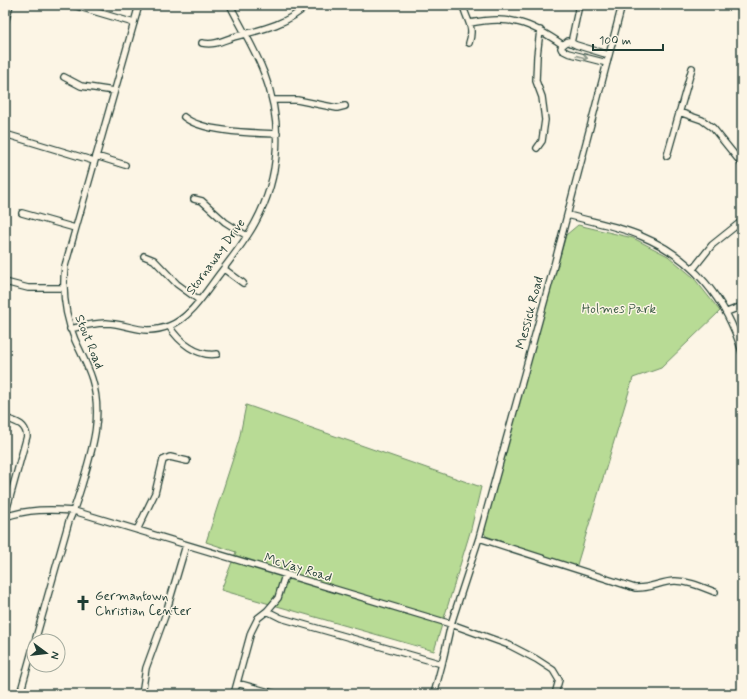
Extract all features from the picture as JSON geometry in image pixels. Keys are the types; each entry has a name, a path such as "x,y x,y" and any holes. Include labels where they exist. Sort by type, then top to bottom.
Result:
{"street":[{"path":"5,23 10,5"},
{"path":"74,5 134,23"},
{"name":"Stout Road","path":"37,633 69,521 74,511 94,444 98,413 92,380 70,329 66,312 64,288 65,266 139,5"},
{"name":"Stornaway Drive","path":"70,329 98,323 114,324 133,329 154,330 176,323 186,315 224,269 247,236 260,213 269,191 274,170 277,134 273,100 262,68 230,5"},
{"path":"202,42 215,44 282,23 296,15 307,5"},
{"path":"463,5 470,23 471,37 469,43"},
{"path":"571,43 579,5"},
{"name":"Messick Road","path":"434,694 451,624 479,538 568,215 622,5"},
{"path":"470,23 482,20 509,20 519,22 540,30 563,45"},
{"path":"536,148 542,141 544,120 542,97 536,81 540,30"},
{"path":"607,63 568,53 562,50 563,45 568,41 609,55"},
{"path":"667,156 692,68"},
{"path":"64,77 81,86 114,92"},
{"path":"273,100 292,99 337,108 345,106"},
{"path":"680,112 696,117 708,124 718,133 742,164"},
{"path":"184,117 192,123 230,131 277,134"},
{"path":"5,134 95,159 125,165"},
{"path":"194,199 203,202 225,222 247,236"},
{"path":"22,213 75,228"},
{"path":"568,215 642,236 664,248 693,269 716,294 727,312 742,352"},
{"path":"693,269 712,245 742,221"},
{"path":"144,256 154,260 177,284 199,300"},
{"path":"224,269 243,283"},
{"path":"5,282 28,288 64,288"},
{"path":"727,312 742,306"},
{"path":"169,326 177,336 198,352 207,355 217,354"},
{"path":"5,418 18,422 26,431 26,441 5,516"},
{"path":"137,530 155,493 164,460 170,456 187,461"},
{"name":"McVay Road","path":"5,516 36,510 74,511 186,546 451,624 509,645 553,670 558,680 555,694"},
{"path":"479,538 635,588 644,588 674,580 686,582 715,592"},
{"path":"142,694 146,668 165,616 186,546"},
{"path":"234,694 251,632 258,618 267,611 278,598 286,575"},
{"path":"267,611 281,618 442,664"},
{"path":"20,694 26,673"},
{"path":"237,683 276,694"}],"green space":[{"name":"Holmes Park","path":"578,225 633,238 668,256 693,277 720,311 661,368 633,378 576,568 486,536 483,531 566,235"},
{"path":"246,405 481,487 471,529 434,651 221,590 236,552 206,542 239,440"}],"place":[{"name":"Germantown Christian Center","path":"83,603"}]}
